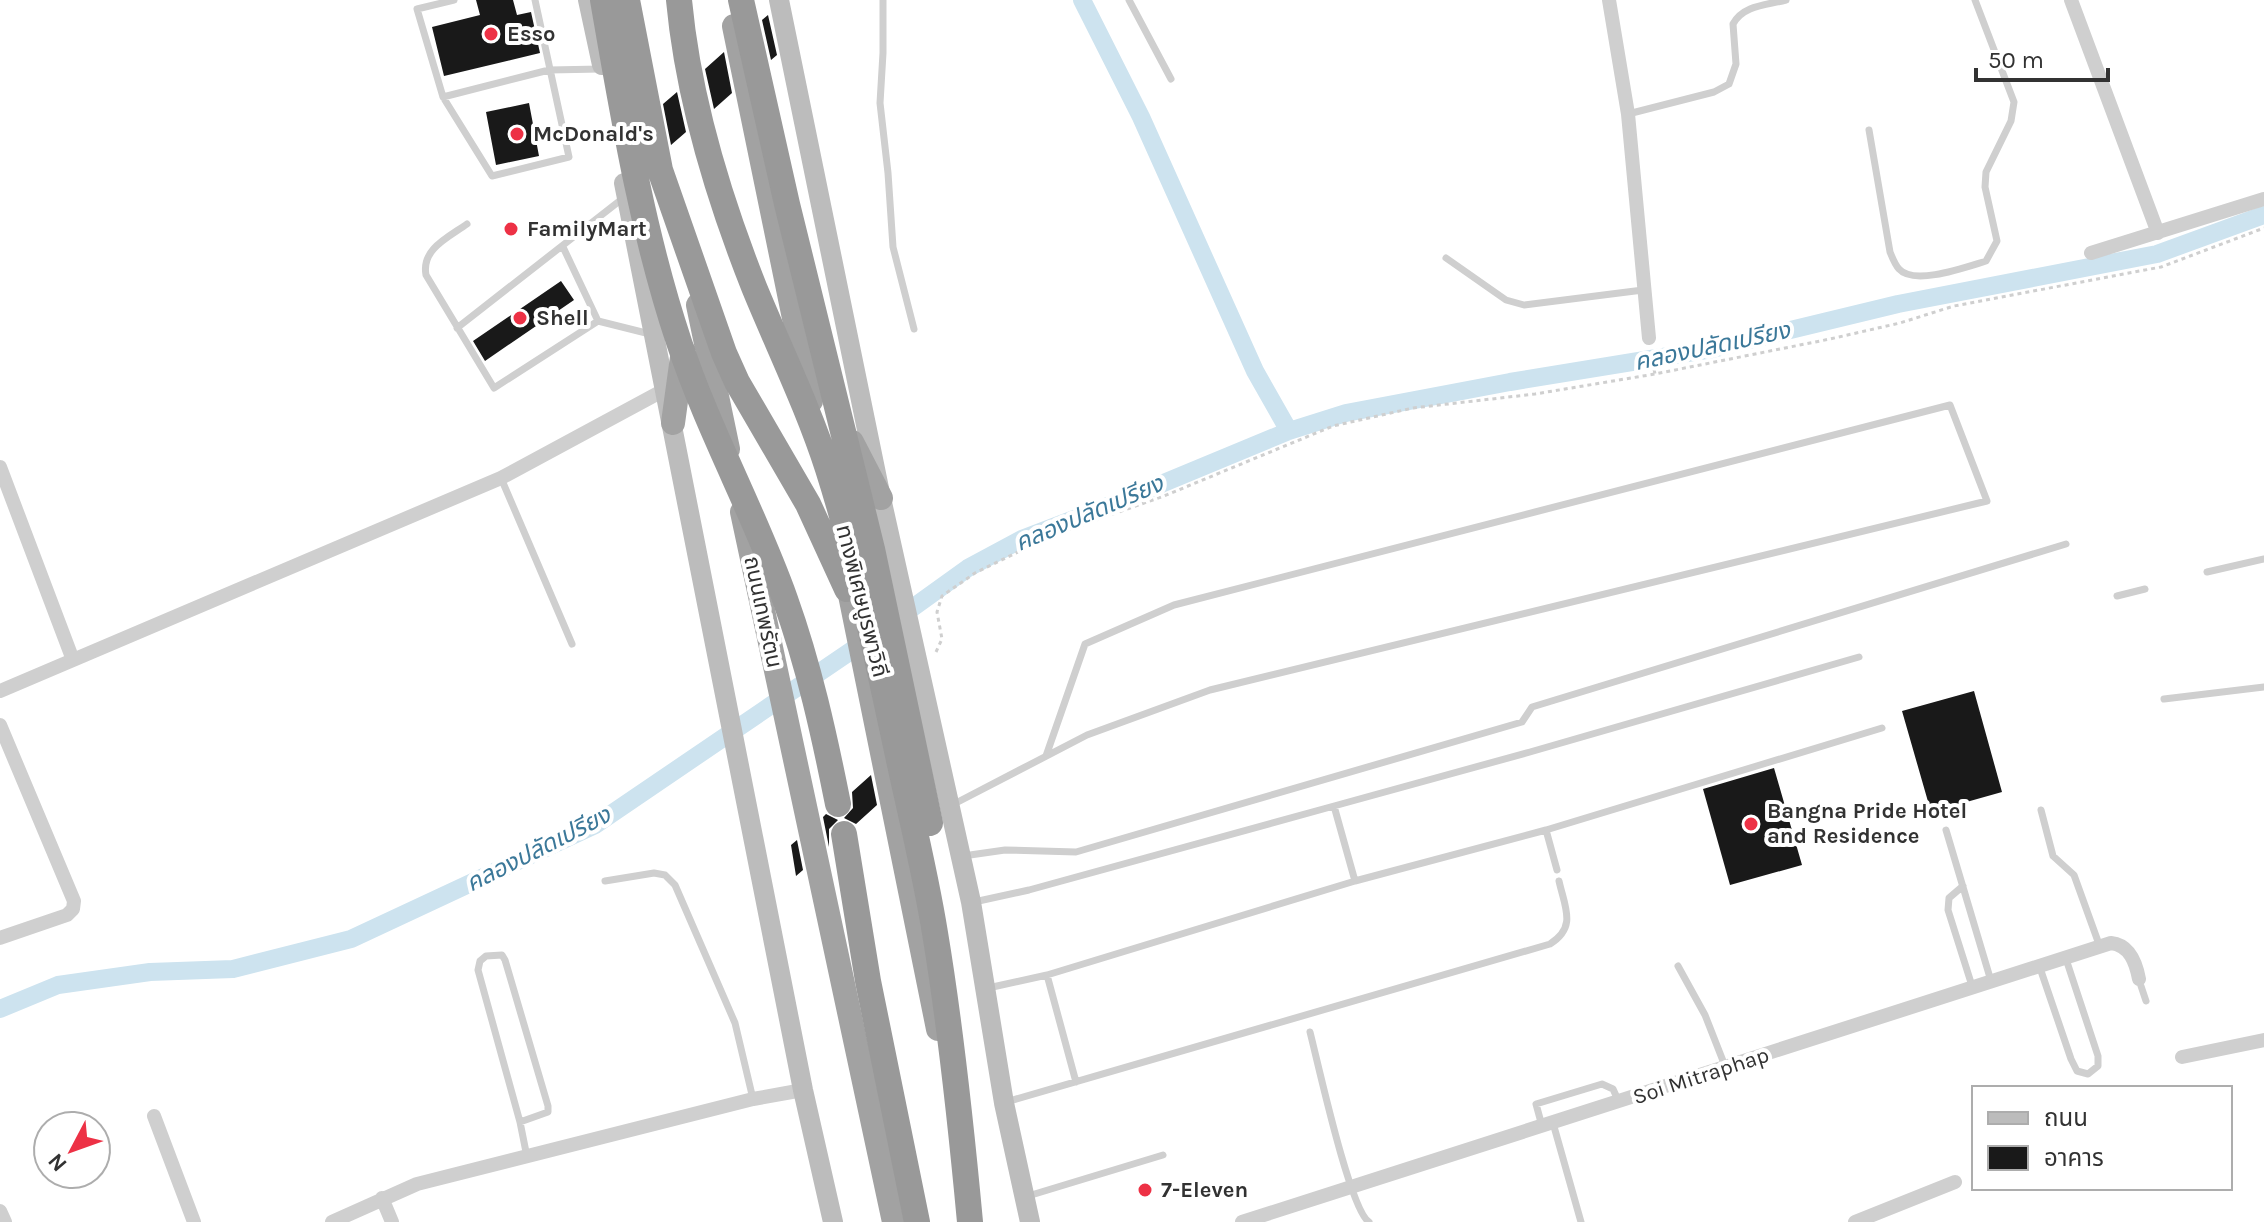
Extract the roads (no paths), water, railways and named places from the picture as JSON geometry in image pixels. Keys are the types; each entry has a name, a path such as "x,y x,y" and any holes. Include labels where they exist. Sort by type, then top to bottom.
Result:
{"highway":[{"path":"603,0 645,222 661,285 699,398 784,596 815,696 838,804"},
{"path":"627,0 660,170 720,343 737,382 829,546 871,664"},
{"name":"ถนนเทพรัตน","path":"638,0 693,281 894,1222"},
{"name":"ทางพิเศษบูรพาวิถี","path":"679,0 682,36 714,173 739,248 827,467 843,519 871,664 935,930 959,1095 970,1222"},
{"path":"729,0 852,603 871,664 977,1222"},
{"path":"741,0 787,204 872,549 948,911 976,1093 987,1222"},
{"path":"673,423 693,281"},
{"path":"797,336 881,498"},
{"path":"844,834 868,981 917,1222"}],"main road":[{"path":"588,0 803,1090 833,1222"},
{"path":"779,0 881,498 971,902 1004,1103 1030,1222"}],"street":[{"path":"1609,0 1628,114 1649,338"},
{"path":"2071,0 2158,233"},
{"path":"2091,253 2264,199"},
{"path":"0,691 501,478 666,389"},
{"path":"0,467 73,660"},
{"path":"0,725 74,901 73,909 67,915 0,938"},
{"path":"2100,947 2119,943 2127,950 2135,961 2140,983"},
{"name":"Soi Mitraphap","path":"1242,1222 2100,947"},
{"path":"2182,1057 2264,1040"},
{"path":"332,1222 417,1184 753,1099 803,1090"},
{"path":"154,1116 194,1222"},
{"path":"1855,1222 1955,1182"},
{"path":"382,1198 392,1222"},
{"path":"0,1211 5,1222"}],"lane":[{"path":"454,0 417,9 443,97 492,176 569,157 535,0"},
{"path":"883,0 880,103 893,247 914,329"},
{"path":"1129,0 1171,79"},
{"path":"1628,114 1714,92 1729,84 1736,64 1735,19 1747,10 1786,0"},
{"path":"1869,130 1890,252 1899,270 1914,277 1959,270 1986,261 1997,241 1985,187 1986,172 2011,121 2014,102 1975,0"},
{"path":"443,97 549,70 603,69"},
{"path":"457,328 626,195"},
{"path":"467,224 433,249 424,265 426,275 494,388 598,321 656,335"},
{"path":"563,247 598,321"},
{"path":"1446,258 1506,300 1524,305 1643,290"},
{"path":"950,806 1087,735 1210,690 1987,501 1950,405 1174,605 1085,644 1046,756"},
{"path":"501,478 572,644"},
{"path":"961,856 1005,850 1076,852 1522,722 1532,707 2066,544"},
{"path":"2207,572 2264,559"},
{"path":"2117,596 2145,589"},
{"path":"971,902 1029,890 1530,752 1859,657"},
{"path":"2164,699 2264,687"},
{"path":"985,988 1047,975 1355,881 1546,830 1882,728"},
{"path":"1334,806 1355,881"},
{"path":"2041,810 2053,856 2074,875 2100,947"},
{"path":"1546,830 1557,870"},
{"path":"1946,830 1992,983"},
{"path":"605,881 654,873 665,875 675,885 735,1023 753,1099"},
{"path":"1004,1103 1550,944 1563,935 1567,923 1559,881"},
{"path":"1963,886 1949,898 1948,910 1973,989"},
{"path":"520,1122 544,1116 548,1106 505,960 502,955 495,954 480,961 478,970 527,1157"},
{"path":"2040,968 2071,1059 2077,1071 2088,1074 2098,1066 2098,1056 2066,959"},
{"path":"1678,966 1705,1015 1726,1068"},
{"path":"1047,975 1076,1082"},
{"path":"2140,983 2146,1001"},
{"path":"1310,1032 1351,1187 1363,1218 1369,1222"},
{"path":"1581,1222 1547,1125 1536,1104 1602,1084 1613,1089 1619,1102"},
{"path":"1023,1197 1163,1155"}],"waterway":[{"path":"1082,0 1141,117 1255,371 1289,431"},
{"name":"คลองปลัดเปรียง","path":"897,619 968,568 1022,539 1289,431 1346,413 1712,349 1898,304 2157,254 2264,215"},
{"name":"คลองปลัดเปรียง","path":"0,1009 58,985 150,972 233,969 351,939 595,825 870,638"}],"place":[{"name":"Esso","path":"491,34"},
{"name":"McDonald's","path":"517,134"},
{"name":"FamilyMart","path":"511,229"},
{"name":"Shell","path":"520,318"},
{"name":"Bangna Pride Hotel and Residence","path":"1751,824"},
{"name":"7-Eleven","path":"1145,1190"}]}
